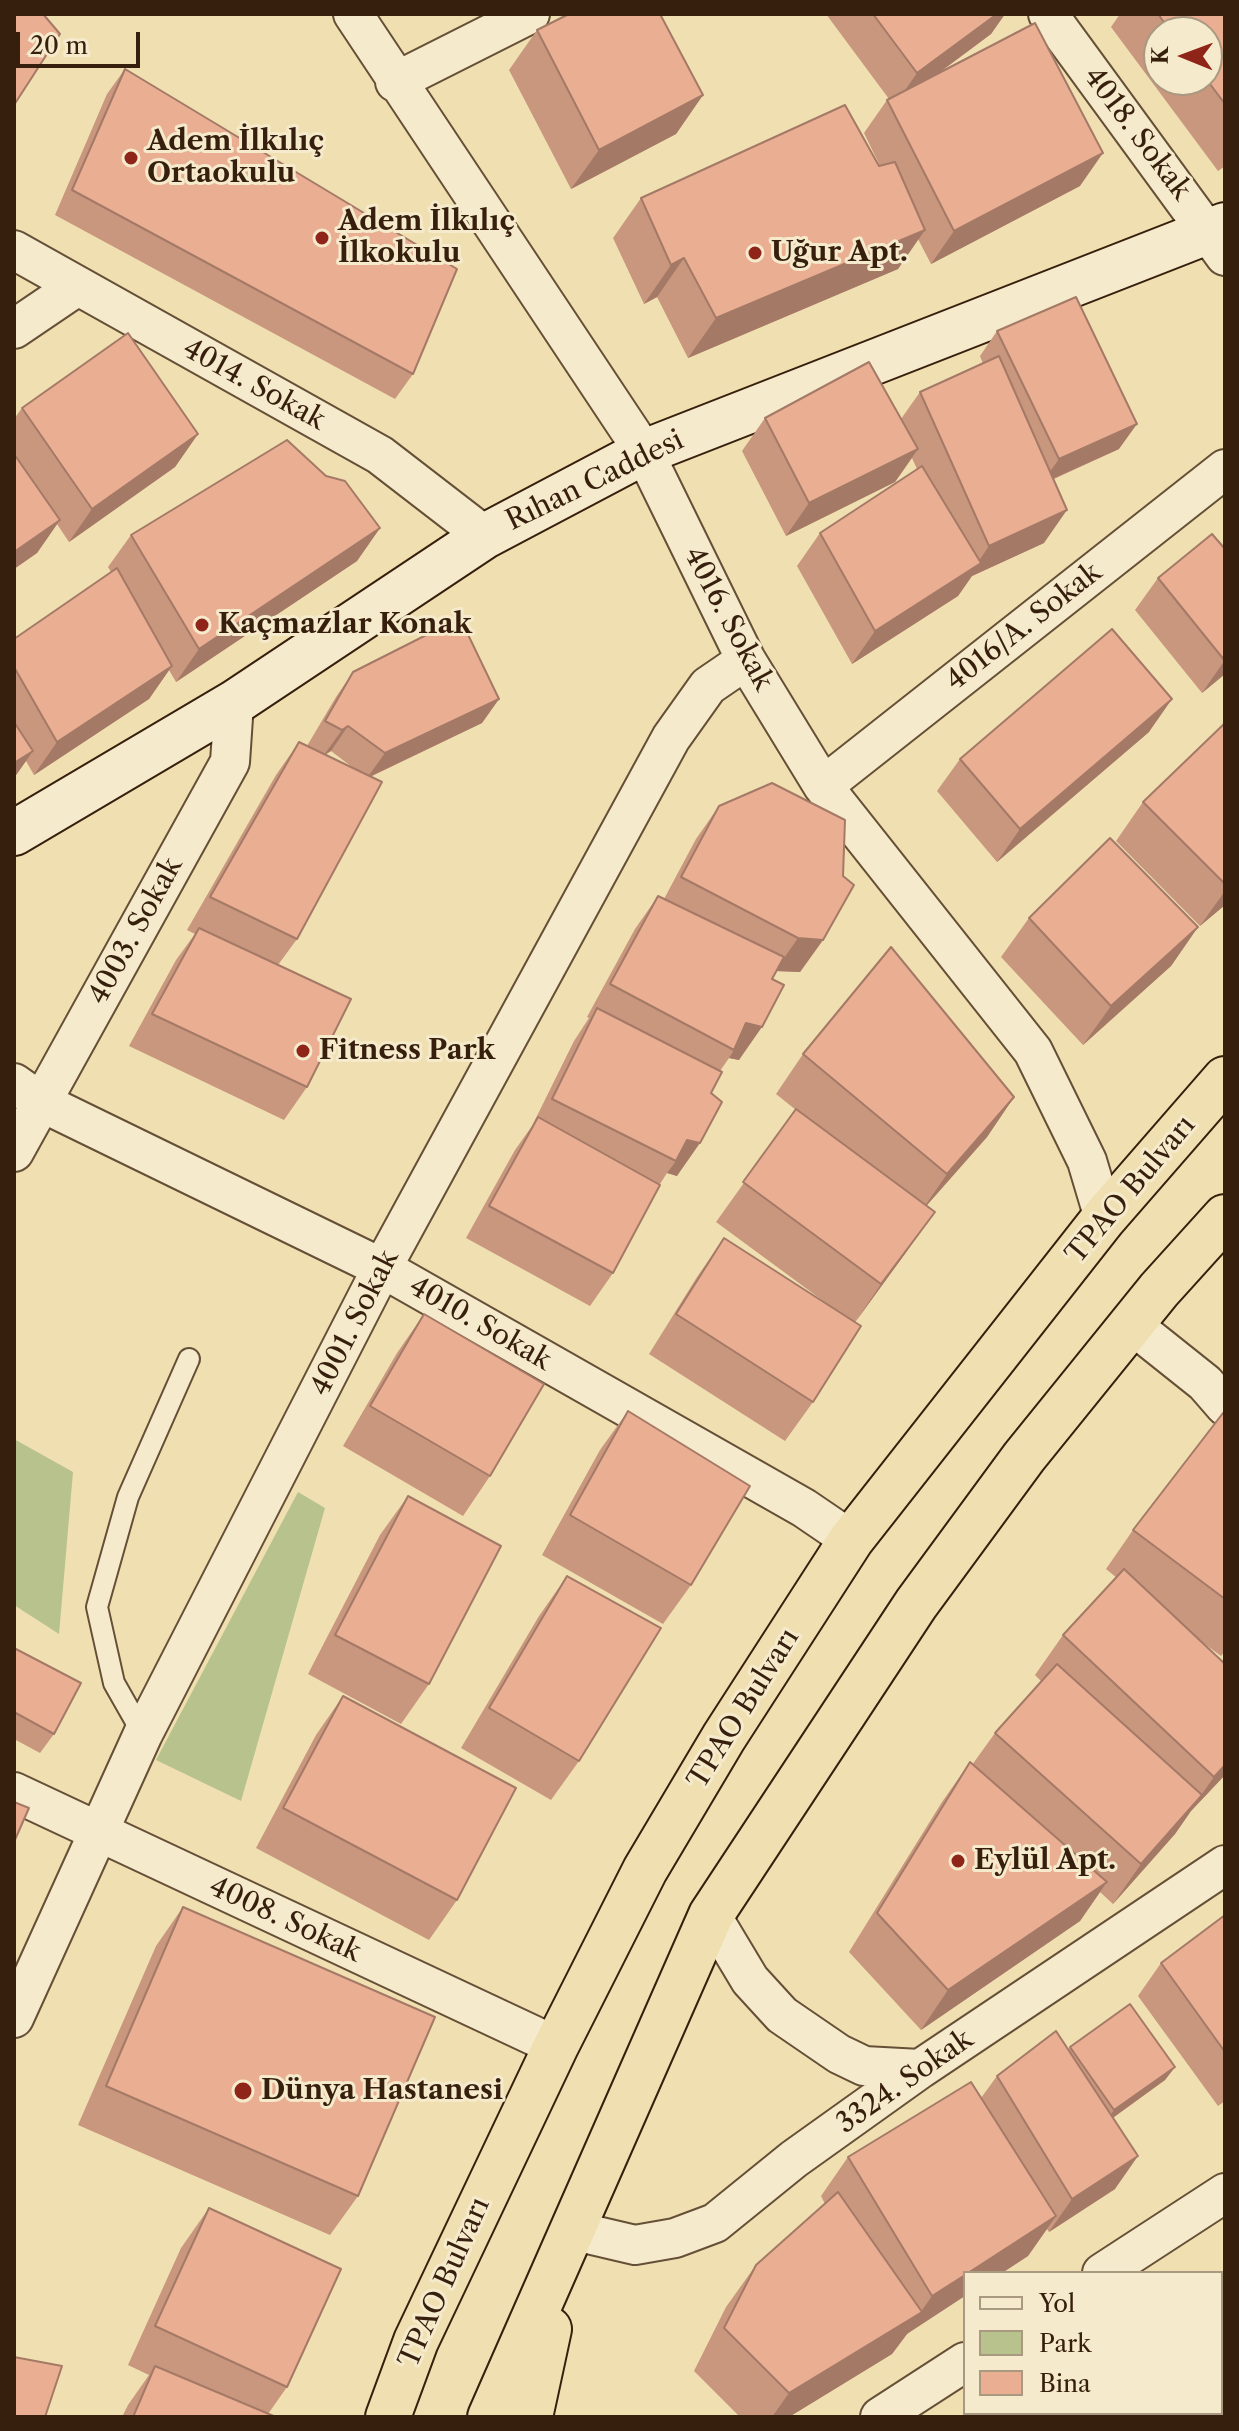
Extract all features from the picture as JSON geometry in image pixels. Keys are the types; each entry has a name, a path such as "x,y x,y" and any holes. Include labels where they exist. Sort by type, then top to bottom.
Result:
{"highway":[{"name":"TPAO Bulvarı","path":"388,2417 416,2341 556,2046 645,1870 724,1737 851,1540 1104,1218 1225,1079"},
{"path":"490,2417 711,1915 916,1604 1024,1457 1131,1324 1225,1217"},
{"path":"530,2417 571,2230"},
{"path":"372,2417 416,2341"}],"street":[{"name":"4016. Sokak","path":"353,14 395,82 644,452 746,660 823,786 1033,1051 1087,1161 1104,1218"},
{"path":"395,82 530,14"},
{"name":"4018. Sokak","path":"1048,14 1220,237"},
{"name":"Rıhan Caddesi","path":"14,833 234,703 485,536 644,452 1220,237"},
{"name":"4014. Sokak","path":"14,250 380,455 485,536"},
{"path":"14,329 76,287"},
{"name":"4016/A. Sokak","path":"823,786 1225,469"},
{"name":"4001. Sokak","path":"14,2018 143,1734 382,1268 671,738 708,686 746,660"},
{"name":"4003. Sokak","path":"14,1152 28,1092 230,762 234,703"},
{"name":"4010. Sokak","path":"28,1092 382,1268 804,1508 851,1540"},
{"path":"1131,1324 1205,1383 1225,1406"},
{"name":"4008. Sokak","path":"14,1792 97,1834 556,2046"},
{"name":"3324. Sokak","path":"571,2230 635,2245 675,2238 715,2223 794,2159 920,2069 1225,1865"},
{"path":"711,1915 750,1980 782,2015 839,2054 864,2066 920,2069"},
{"path":"1105,2271 1225,2193"},
{"path":"880,2417 963,2363"}],"lane":[{"path":"143,1734 114,1683 97,1607 128,1497 189,1359"}],"green space":[{"path":"14,1439 73,1472 59,1634 14,1605"},
{"path":"298,1492 325,1508 241,1801 156,1760"}],"building":[{"path":"14,14 43,14 60,34 14,105"},
{"path":"569,14 660,14 703,95 599,150 537,30"},
{"path":"873,14 997,14 917,73"},
{"path":"1158,14 1225,14 1225,104 1219,96 1223,96 1223,16"},
{"path":"1035,23 1103,153 954,231 887,100"},
{"path":"125,69 457,269 413,374 72,190"},
{"name":"Uğur Apt.","path":"845,105 879,166 895,162 925,230 716,318 684,258 671,265 641,198"},
{"path":"1076,297 1137,424 1059,459 997,331"},
{"path":"128,333 198,434 92,509 22,408"},
{"path":"999,356 1067,510 989,546 920,392"},
{"path":"869,362 918,449 809,503 765,418"},
{"name":"Kaçmazlar Konak","path":"287,440 326,476 345,481 380,528 199,649 131,535"},
{"path":"14,454 60,520 14,552"},
{"path":"922,466 981,563 875,631 820,533"},
{"path":"1212,534 1225,549 1225,661 1158,578"},
{"path":"117,568 172,666 57,742 14,667 14,639"},
{"path":"460,618 499,699 385,753 348,726 342,730 325,721 353,672"},
{"path":"1112,629 1172,699 1020,829 960,759"},
{"path":"14,722 33,751 14,763"},
{"path":"1225,723 1225,884 1143,802"},
{"path":"299,742 382,782 297,939 210,897"},
{"path":"772,783 845,820 843,876 854,885 823,940 798,938 681,877 719,806"},
{"path":"1110,838 1198,927 1111,1006 1029,918"},
{"path":"658,896 784,957 772,979 784,985 762,1027 746,1023 734,1050 610,984"},
{"path":"199,928 351,999 307,1087 152,1014"},
{"path":"891,947 1014,1097 947,1174 803,1054"},
{"path":"597,1008 722,1072 711,1093 722,1102 700,1143 687,1140 676,1161 552,1099"},
{"path":"796,1109 935,1212 881,1284 743,1182"},
{"path":"538,1117 660,1185 613,1273 489,1206"},
{"path":"724,1238 861,1326 813,1402 676,1314"},
{"path":"424,1314 544,1384 490,1476 370,1406"},
{"path":"628,1411 750,1486 691,1585 570,1515"},
{"path":"1223,1413 1225,1415 1225,1599 1133,1530"},
{"path":"408,1496 501,1546 429,1684 335,1635"},
{"path":"1124,1569 1225,1664 1225,1765 1214,1777 1063,1635"},
{"path":"567,1576 661,1628 579,1761 489,1708"},
{"path":"14,1648 81,1683 54,1734 14,1712"},
{"path":"1057,1664 1202,1795 1141,1864 995,1733"},
{"path":"343,1696 516,1788 457,1900 283,1808"},
{"name":"Eylül Apt.","path":"970,1762 1107,1882 948,1990 877,1913"},
{"path":"14,1802 29,1808 14,1842"},
{"name":"Dünya Hastanesi","path":"183,1907 435,2017 358,2196 106,2086"},
{"path":"1225,1915 1225,2052 1161,1963"},
{"path":"1130,2004 1175,2067 1114,2110 1070,2047"},
{"path":"1056,2031 1138,2156 1072,2199 997,2076"},
{"path":"971,2082 1056,2216 971,2271 963,2271 963,2276 932,2296 848,2157"},
{"path":"838,2192 922,2312 789,2393 724,2328 756,2265"},
{"path":"209,2208 341,2269 287,2387 155,2326"},
{"path":"14,2357 62,2366 45,2417 14,2417"},
{"path":"155,2366 276,2417 133,2417"}],"place":[{"name":"Adem İlkılıç Ortaokulu","path":"131,158"},
{"name":"Adem İlkılıç İlkokulu","path":"322,238"},
{"name":"Uğur Apt.","path":"755,253"},
{"name":"Kaçmazlar Konak","path":"202,625"},
{"name":"Fitness Park","path":"303,1051"},
{"name":"Eylül Apt.","path":"958,1861"},
{"name":"Dünya Hastanesi","path":"243,2091"}]}
